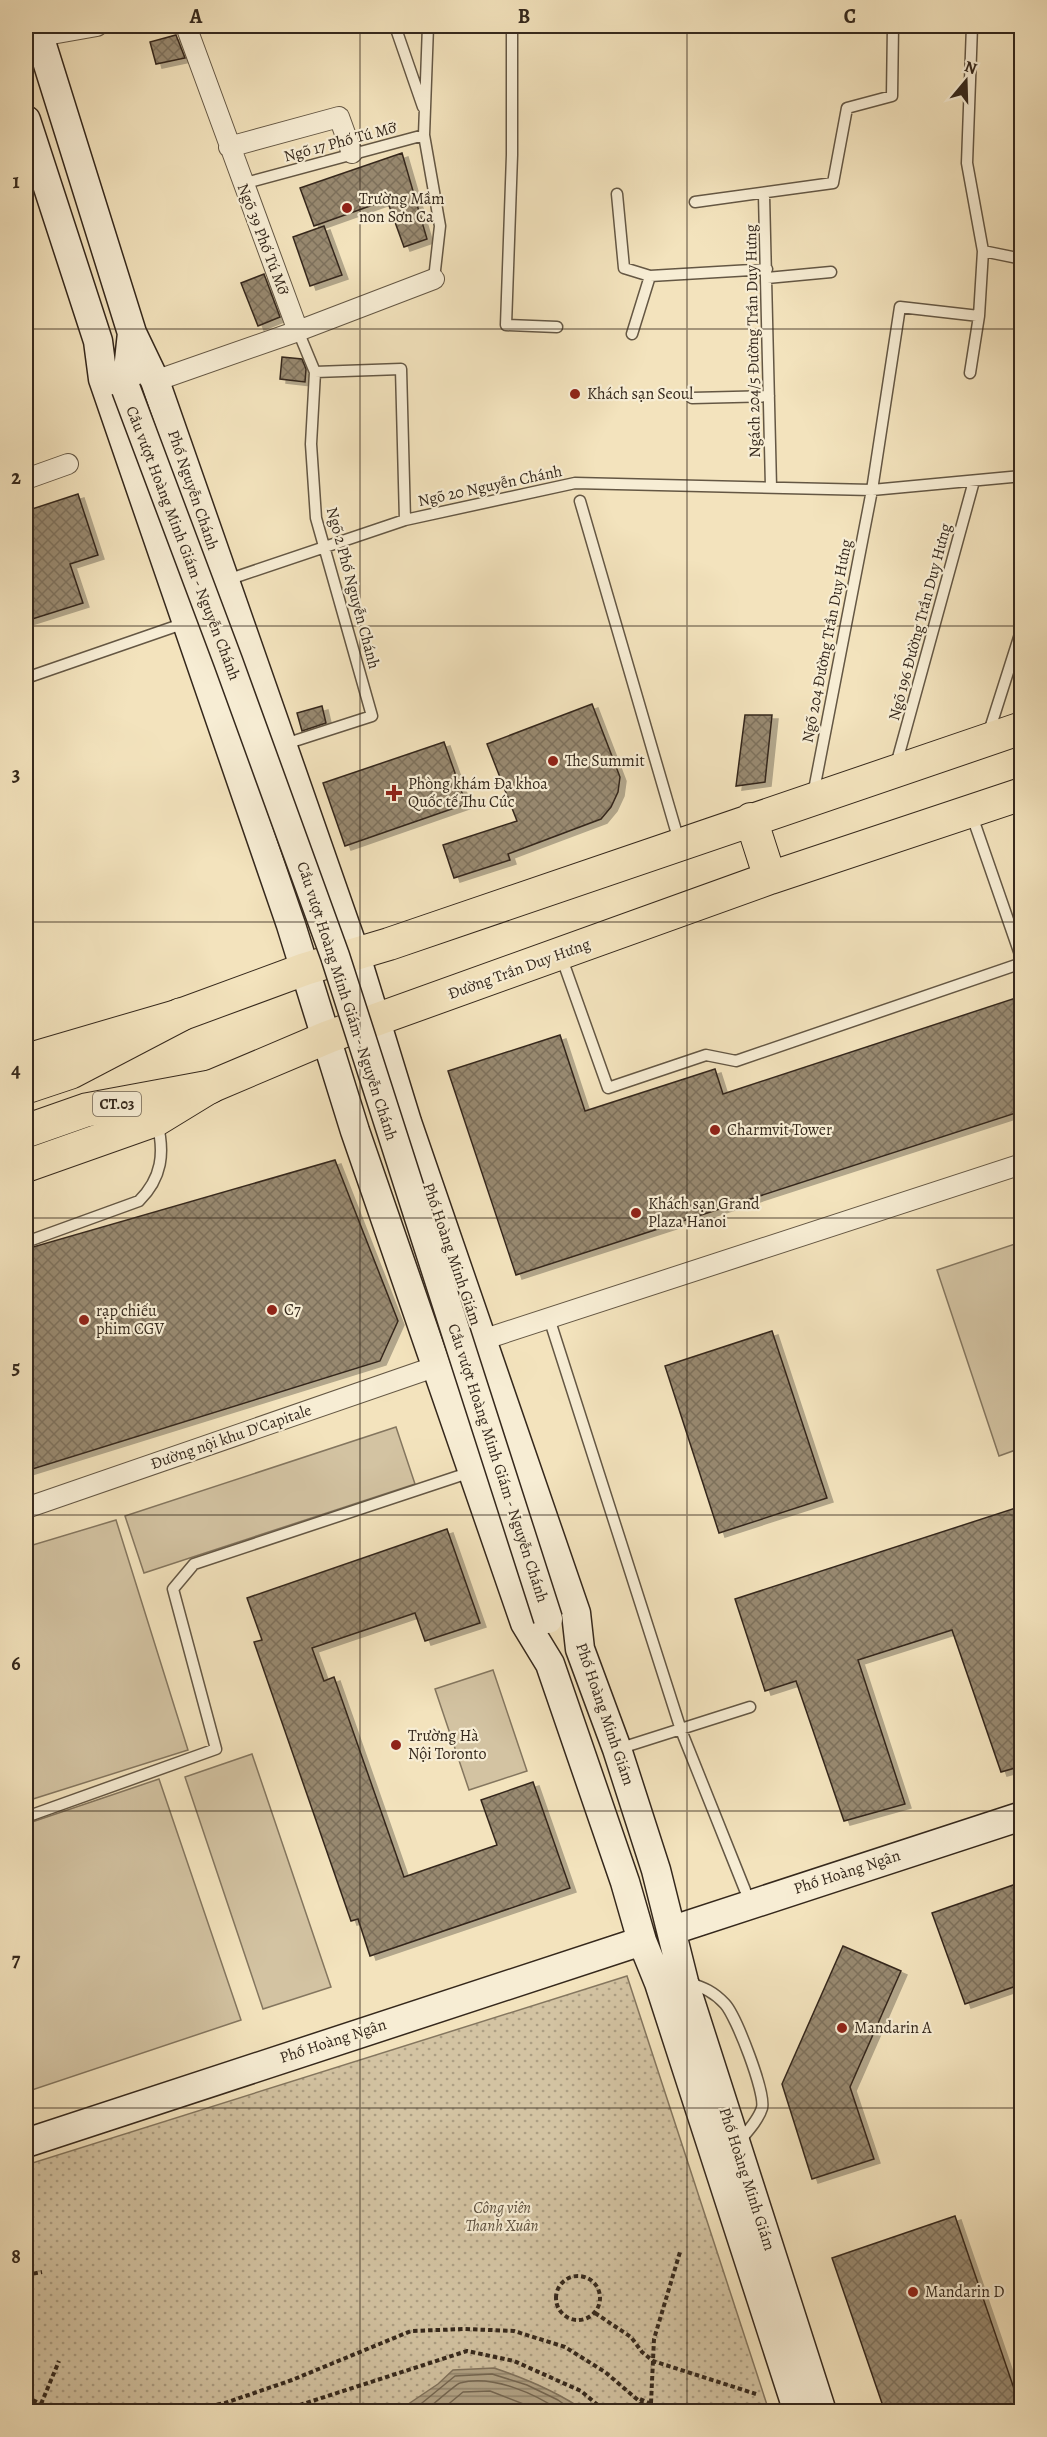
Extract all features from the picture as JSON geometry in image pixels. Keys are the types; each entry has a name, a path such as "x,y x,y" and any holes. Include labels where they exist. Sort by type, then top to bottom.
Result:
{"highway":[{"path":"26,1087 71,1072 180,1015"},
{"name":"CT.03","path":"26,1131 86,1110 210,1087"}],"main road":[{"path":"26,1060 180,1015 305,969 389,944 751,819 1022,729"},
{"name":"Đường Trần Duy Hưng","path":"26,1166 156,1120 210,1087 327,1037 770,878 1022,794"},
{"path":"751,819 770,878"}],"street":[{"path":"34,33 97,26"},
{"name":"Ngõ 39 Phố Tú Mỡ","path":"186,26 242,184 298,331"},
{"name":"Phố Nguyễn Chánh","path":"34,33 132,333 154,381 225,581 355,953 376,1021"},
{"path":"229,147 339,117 352,153"},
{"path":"26,120 98,341 103,379 305,969"},
{"path":"154,381 298,331 434,279"},
{"name":"Cầu vượt Hoàng Minh Giám - Nguyễn Chánh","path":"126,389 132,333"},
{"name":"Cầu vượt Hoàng Minh Giám - Nguyễn Chánh","path":"98,341 126,389 228,661 334,956 548,1619 550,1664"},
{"path":"26,479 68,464"},
{"path":"264,846 290,868 299,869 307,866 313,859 316,844"},
{"name":"Phố Hoàng Minh Giám","path":"305,969 356,1131 525,1623 550,1664 625,1882 642,1941 659,1983 798,2412"},
{"name":"Phố Hoàng Minh Giám","path":"376,1021 407,1122 576,1613 580,1649 617,1749 673,1930 684,1982 822,2412"},
{"path":"356,1131 357,1113 364,1103 378,1099 392,1106 407,1122"},
{"path":"482,1340 1022,1164"},
{"name":"Đường nội khu D'Capitale","path":"26,1508 437,1366"},
{"name":"Cầu vượt Hoàng Minh Giám - Nguyễn Chánh","path":"548,1619 580,1649"},
{"name":"Phố Hoàng Ngân","path":"673,1930 1022,1816"},
{"name":"Phố Hoàng Ngân","path":"26,2143 642,1941"}],"lane":[{"path":"395,26 425,112"},
{"path":"428,26 424,135 440,226 434,279"},
{"path":"512,26 512,155 506,325 557,327"},
{"path":"695,202 764,195 833,183 847,108 892,96 893,26"},
{"path":"970,374 979,316 983,251 967,163 972,26"},
{"path":"991,26 1022,27"},
{"name":"Ngõ 17 Phố Tú Mỡ","path":"242,184 424,135"},
{"path":"617,194 624,268 650,276 831,272"},
{"name":"Ngách 204/5 Đường Trần Duy Hưng","path":"764,195 771,487"},
{"path":"983,251 1022,259"},
{"path":"632,334 650,276"},
{"name":"Ngõ 204 Đường Trần Duy Hưng","path":"812,799 872,490 900,307 979,316"},
{"path":"298,331 315,372 401,369 405,519"},
{"name":"Ngõ 2 Phố Nguyễn Chánh","path":"282,745 372,716 322,546 316,518 311,444 315,372"},
{"path":"692,398 769,396"},
{"path":"771,487 872,490 1022,476"},
{"name":"Ngõ 196 Đường Trần Duy Hưng","path":"895,771 974,481"},
{"name":"Ngõ 20 Nguyễn Chánh","path":"225,581 405,519 575,483 771,487"},
{"path":"580,501 680,845"},
{"path":"26,678 185,623"},
{"path":"986,741 1022,628"},
{"path":"560,954 608,1088 706,1055 736,1061 1022,962 971,812"},
{"path":"26,1242 139,1201 152,1188 163,1144 156,1120"},
{"path":"549,1318 681,1730 745,1890"},
{"path":"26,1816 216,1749 173,1589 194,1564 473,1472"},
{"path":"617,1749 750,1707"},
{"path":"684,1982 707,1989 726,2005 760,2083 762,2108 752,2127 736,2145"}],"path":[{"path":"651,2403 654,2339 680,2252"},
{"path":"26,2275 42,2272"},
{"path":"577,2275 591,2279 596,2284 600,2297 595,2313 578,2320 563,2314 558,2309 556,2294 563,2280 577,2275"},
{"path":"595,2313 631,2337 642,2352 653,2361 756,2394"},
{"path":"180,2412 225,2403 292,2380 411,2331 465,2329 514,2331 565,2348 605,2372 652,2412"},
{"path":"278,2412 466,2351 514,2361 581,2391 606,2412"},
{"path":"41,2404 59,2361"},
{"path":"634,2396 670,2412"},
{"path":"26,2397 41,2404 79,2412"}],"green space":[{"path":"1021,1242 1021,1448 999,1456 937,1270"},
{"path":"396,1427 415,1484 144,1573 125,1516"},
{"path":"116,1520 188,1750 33,1799 26,1775 26,1547"},
{"path":"493,1670 527,1771 469,1790 435,1689"},
{"path":"252,1754 331,1987 263,2009 185,1777"},
{"path":"159,1779 241,2020 26,2092 26,1824"},
{"name":"Công viên Thanh Xuân","path":"627,1976 769,2411 26,2411 26,2165"}],"water":[{"path":"494,2368 541,2386 585,2411 398,2411 438,2384 453,2370"}],"building":[{"path":"176,35 185,58 156,64 150,42"},
{"path":"402,153 427,239 404,247 387,200 314,226 300,188"},
{"path":"324,226 342,275 310,286 293,237"},
{"path":"264,274 280,317 258,326 241,283"},
{"path":"282,357 302,359 306,369 305,382 280,379"},
{"path":"78,494 98,555 70,564 83,603 26,621 26,549 31,547 26,531 26,511"},
{"name":"The Summit","path":"592,704 620,777 618,792 611,807 601,819 508,854 510,860 454,878 443,845 517,821 487,744"},
{"path":"322,706 326,723 302,731 297,713"},
{"path":"745,715 772,715 765,782 736,786"},
{"name":"Phòng khám Đa khoa Quốc tế Thu Cúc","path":"444,742 466,804 345,846 323,783"},
{"name":"Charmvit Tower","path":"1022,996 1022,1111 516,1275 448,1071 560,1035 585,1111 715,1069 723,1094"},
{"path":"335,1160 398,1321 380,1361 26,1471 26,1249"},
{"path":"772,1331 827,1498 719,1533 665,1366"},
{"path":"1022,1506 1022,1607 1014,1610 1022,1632 1022,1766 1001,1772 952,1630 858,1660 905,1804 844,1821 796,1681 765,1691 735,1599"},
{"path":"447,1529 480,1623 425,1641 415,1613 312,1648 324,1681 334,1677 404,1877 497,1845 481,1800 533,1782 570,1888 370,1956 358,1919 351,1921 254,1642 262,1640 247,1598"},
{"path":"1022,1882 1022,1984 965,2004 932,1913"},
{"name":"Mandarin A","path":"843,1946 901,1971 850,2087 874,2159 812,2179 782,2084"},
{"name":"Mandarin D","path":"955,2216 1022,2412 885,2412 832,2258"}],"place":[{"name":"Trường Mầm non Sơn Ca","path":"347,208"},
{"name":"Khách sạn Seoul","path":"575,394"},
{"name":"The Summit","path":"553,761"},
{"name":"Phòng khám Đa khoa Quốc tế Thu Cúc","path":"394,793"},
{"name":"Charmvit Tower","path":"715,1130"},
{"name":"Khách sạn Grand Plaza Hanoi","path":"636,1213"},
{"name":"C7","path":"272,1310"},
{"name":"rạp chiếu phim CGV","path":"84,1320"},
{"name":"Trường Hà Nội Toronto","path":"396,1745"},
{"name":"Mandarin A","path":"842,2028"},
{"name":"Mandarin D","path":"913,2292"}]}
